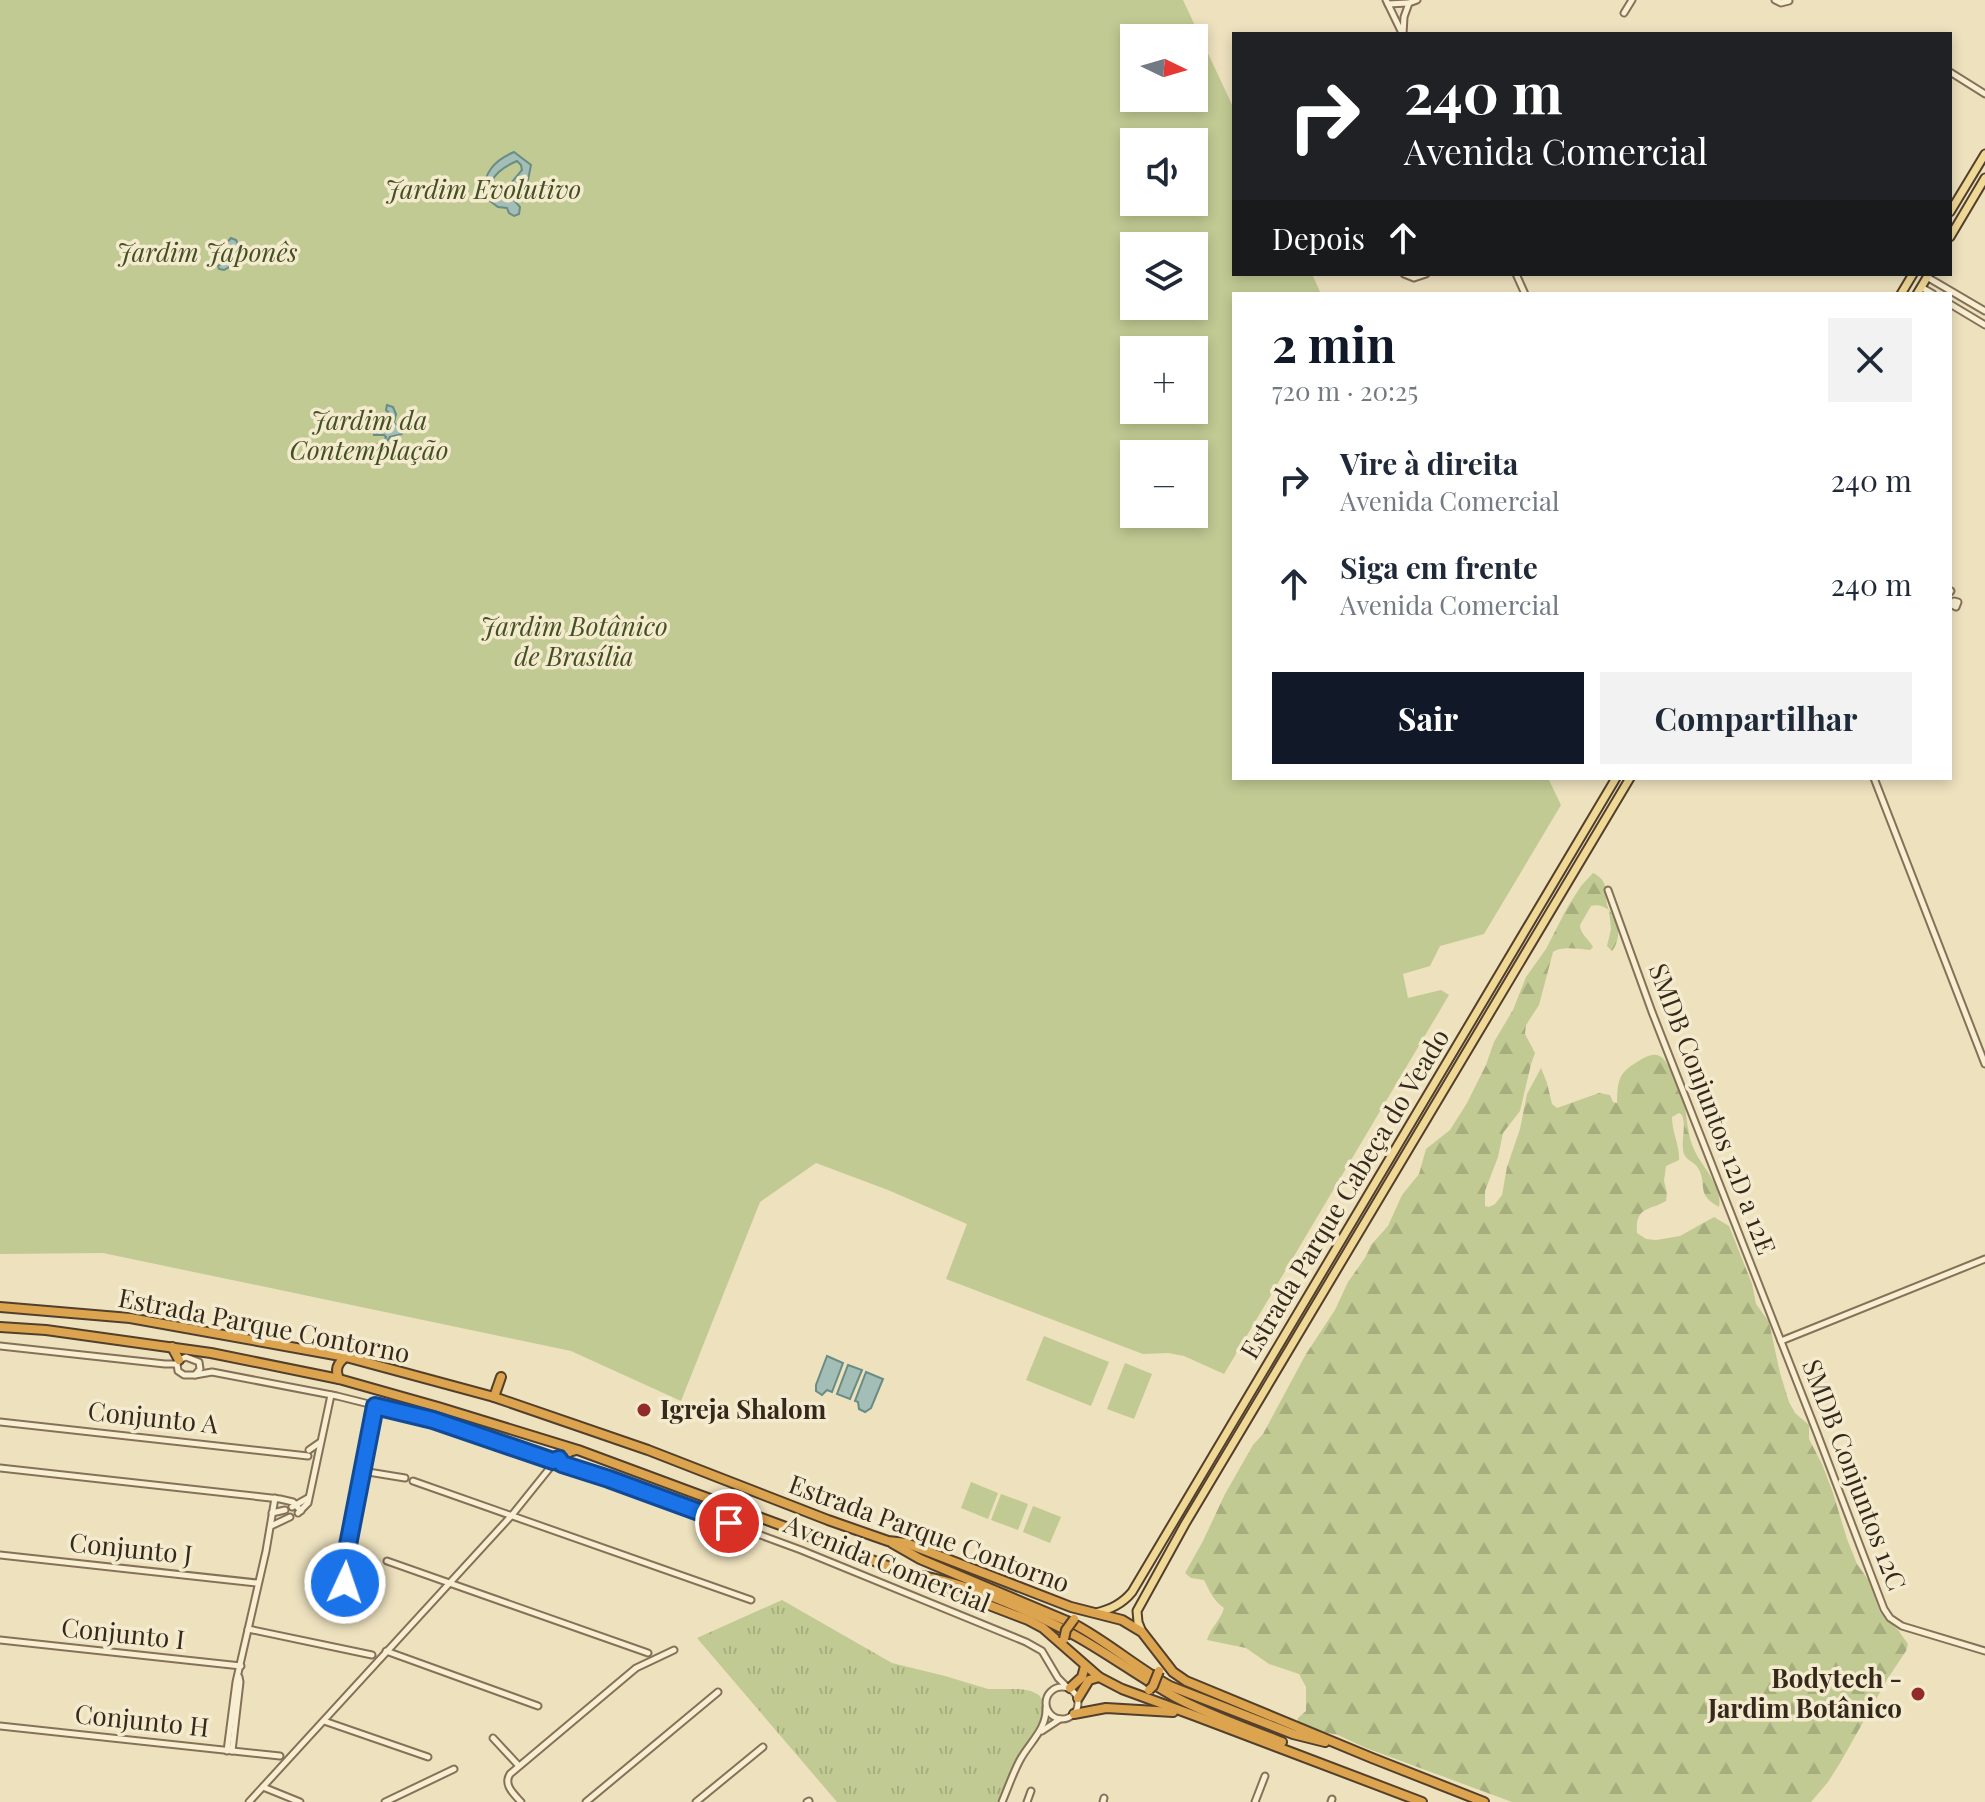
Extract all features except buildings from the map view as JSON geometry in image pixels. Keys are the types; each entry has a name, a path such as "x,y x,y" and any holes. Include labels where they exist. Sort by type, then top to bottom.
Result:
{"highway":[{"name":"Estrada Parque Contorno","path":"0,1307 130,1318 292,1347 346,1357 494,1397 648,1450 828,1520 888,1541 906,1543 1051,1600 1122,1620 1142,1632 1173,1672 1186,1681 1484,1802"},
{"path":"27,1309 32,1320 27,1328"},
{"path":"46,1330 45,1317 52,1310"},
{"name":"Estrada Parque Contorno","path":"0,1327 172,1347 286,1368 339,1379 559,1443 1028,1620 1043,1628 1099,1677 1122,1689 1422,1802"},
{"path":"172,1347 178,1365"},
{"path":"286,1368 295,1360 292,1347"},
{"path":"198,1368 211,1353"},
{"path":"339,1379 337,1369 346,1357"},
{"path":"494,1397 501,1377"},
{"path":"433,1420 438,1407"},
{"path":"557,1463 559,1443"},
{"path":"557,1463 569,1452 578,1450"},
{"path":"888,1541 920,1559 1089,1632 1163,1682 1187,1694 1293,1734 1352,1749"},
{"path":"898,1570 938,1579 1008,1603 1076,1636 1179,1699 1309,1753 1351,1774"},
{"path":"1070,1654 1064,1639 1066,1630 1080,1615 1094,1613"},
{"path":"1137,1695 1153,1686 1159,1671 1159,1655"},
{"path":"1068,1687 1082,1677 1085,1666"},
{"path":"1078,1698 1089,1680 1099,1677"},
{"path":"1074,1714 1106,1708 1158,1709 1192,1714"}],"main road":[{"path":"1952,209 1985,154"},
{"path":"1952,234 1985,178"},
{"name":"Estrada Parque Cabeça do Veado","path":"1094,1613 1115,1607 1132,1592 1615,780"},
{"name":"Estrada Parque Cabeça do Veado","path":"1142,1632 1137,1611 1143,1599 1629,780"},
{"path":"1273,1354 1283,1360"},
{"path":"1267,1364 1277,1370"}],"street":[{"path":"1401,32 1387,2 1409,3 1417,0"},
{"path":"1624,13 1632,0"},
{"path":"1775,0 1781,3 1789,1"},
{"path":"1402,32 1409,3"},
{"path":"1952,73 1985,94"},
{"path":"1930,276 1985,311"},
{"path":"1952,305 1985,325"},
{"path":"1875,780 1985,1064"},
{"name":"SMDB Conjuntos 12D a 12E","path":"1608,890 1652,1012 1781,1341"},
{"path":"1781,1341 1985,1259"},
{"name":"SMDB Conjuntos 12C","path":"1781,1341 1884,1609 1890,1618 1902,1626 1985,1651"},
{"name":"Avenida Comercial","path":"0,1346 178,1365 191,1358 198,1368 212,1372 331,1395 433,1420 706,1514 873,1578 1026,1642 1042,1651 1058,1678 1068,1687"},
{"name":"Avenida Comercial","path":"178,1365 184,1375 198,1368 212,1372"},
{"path":"0,1468 275,1498 300,1512 309,1497 309,1454 320,1442 331,1395"},
{"path":"341,1581 375,1406"},
{"name":"Conjunto A","path":"0,1422 309,1454"},
{"path":"309,1454 320,1442"},
{"path":"249,1802 557,1463"},
{"path":"362,1471 405,1478"},
{"path":"413,1481 751,1600"},
{"path":"272,1513 309,1497"},
{"path":"230,1751 236,1682 275,1498"},
{"path":"270,1526 290,1517"},
{"name":"Conjunto J","path":"0,1555 257,1583"},
{"path":"387,1561 648,1653"},
{"path":"248,1629 372,1655"},
{"name":"Conjunto I","path":"0,1640 241,1666"},
{"path":"521,1802 507,1784 508,1777 519,1766 636,1668 674,1650"},
{"path":"386,1651 538,1706"},
{"path":"1002,1802 1020,1760 1047,1716 1052,1667"},
{"path":"1046,1708 1052,1716 1066,1719 1074,1714 1079,1705 1075,1692 1068,1687 1050,1691"},
{"path":"586,1802 718,1692"},
{"path":"1038,1734 1060,1719"},
{"path":"324,1721 428,1757"},
{"name":"Conjunto H","path":"0,1726 280,1756"},
{"path":"493,1738 519,1766"},
{"path":"696,1802 763,1747"},
{"path":"386,1802 399,1799 454,1769"},
{"path":"1255,1802 1265,1776"},
{"path":"263,1787 300,1802"},
{"path":"1027,1802 1031,1791"}],"green space":[{"name":"Jardim Botânico de Brasília","path":"0,0 1183,0 1194,24 1120,24 1120,112 1208,112 1208,53 1232,105 1232,276 1313,276 1320,292 1232,292 1232,780 1549,780 1561,805 1484,934 1440,946 1430,966 1403,974 1408,998 1441,990 1449,995 1224,1374 1184,1356 1143,1354 946,1279 967,1224 816,1163 760,1202 681,1401 571,1351 103,1253 0,1254"},
{"path":"1593,873 1604,884 1608,908 1618,927 1616,944 1612,951 1607,946 1611,929 1609,910 1594,905 1580,925 1593,947 1590,950 1565,948 1553,952 1539,1005 1526,1025 1525,1034 1535,1053 1520,1111 1503,1133 1485,1191 1485,1206 1495,1204 1502,1195 1527,1094 1541,1068 1552,1104 1557,1108 1599,1093 1610,1095 1617,1103 1618,1084 1626,1071 1648,1056 1657,1055 1664,1060 1682,1092 1691,1140 1718,1191 1719,1207 1707,1198 1698,1168 1684,1154 1683,1120 1679,1113 1672,1117 1679,1160 1666,1166 1666,1201 1641,1214 1637,1233 1646,1239 1656,1240 1680,1236 1714,1217 1729,1226 1752,1284 1756,1304 1769,1322 1789,1402 1795,1413 1809,1425 1809,1439 1822,1464 1857,1564 1869,1581 1880,1612 1908,1644 1840,1763 1811,1802 1512,1802 1338,1735 1313,1730 1297,1724 1298,1718 1306,1711 1306,1687 1299,1674 1269,1664 1246,1648 1207,1640 1224,1608 1214,1599 1204,1580 1191,1578 1185,1573 1225,1494 1335,1310 1348,1282 1371,1245 1388,1226 1402,1195 1419,1174 1426,1149 1450,1130 1467,1103 1526,977 1546,949 1581,886"},
{"path":"1044,1336 1109,1362 1091,1406 1026,1380"},
{"path":"1125,1363 1152,1374 1134,1419 1107,1409"},
{"path":"971,1482 998,1493 988,1519 961,1508"},
{"path":"1001,1494 1028,1504 1018,1530 991,1520"},
{"path":"1033,1506 1061,1517 1050,1543 1023,1532"},
{"path":"782,1600 892,1663 988,1689 1020,1689 1039,1695 1043,1701 1036,1734 1016,1760 997,1802 837,1802 697,1638"}],"water":[{"path":"514,152 531,165 528,180 513,199 520,207 519,214 514,216 507,208 498,207 482,195 491,168","holes":["517,161 522,170 502,194 496,196 489,191 492,180 503,169"]},
{"path":"231,238 238,244 232,251 232,260 236,260 239,254 242,260 239,268 233,265 219,269 218,266 229,257 227,253 216,255 214,251"},
{"path":"387,405 393,407 396,414 394,423 403,429 402,434 390,437 380,448 378,444 386,437 374,435 373,430 388,432 392,428 373,417 376,413 389,419 391,415 386,410"},
{"path":"827,1356 843,1363 832,1392 827,1390 822,1395 816,1391 816,1385"},
{"path":"848,1365 862,1370 850,1399 837,1394"},
{"path":"866,1372 883,1379 871,1408 865,1412 859,1409 855,1401"}],"place":[{"name":"Igreja Shalom","path":"644,1410"},
{"name":"Bodytech - Jardim Botânico","path":"1918,1694"}],"route":[{"path":"345,1583 341,1581 375,1406 433,1420 553,1461 557,1458 562,1464 729,1523"}],"park label":[{"name":"Jardim Evolutivo","path":"483,190"},
{"name":"Jardim Japonês","path":"207,253"},
{"name":"Jardim da Contemplação","path":"369,436"}]}
